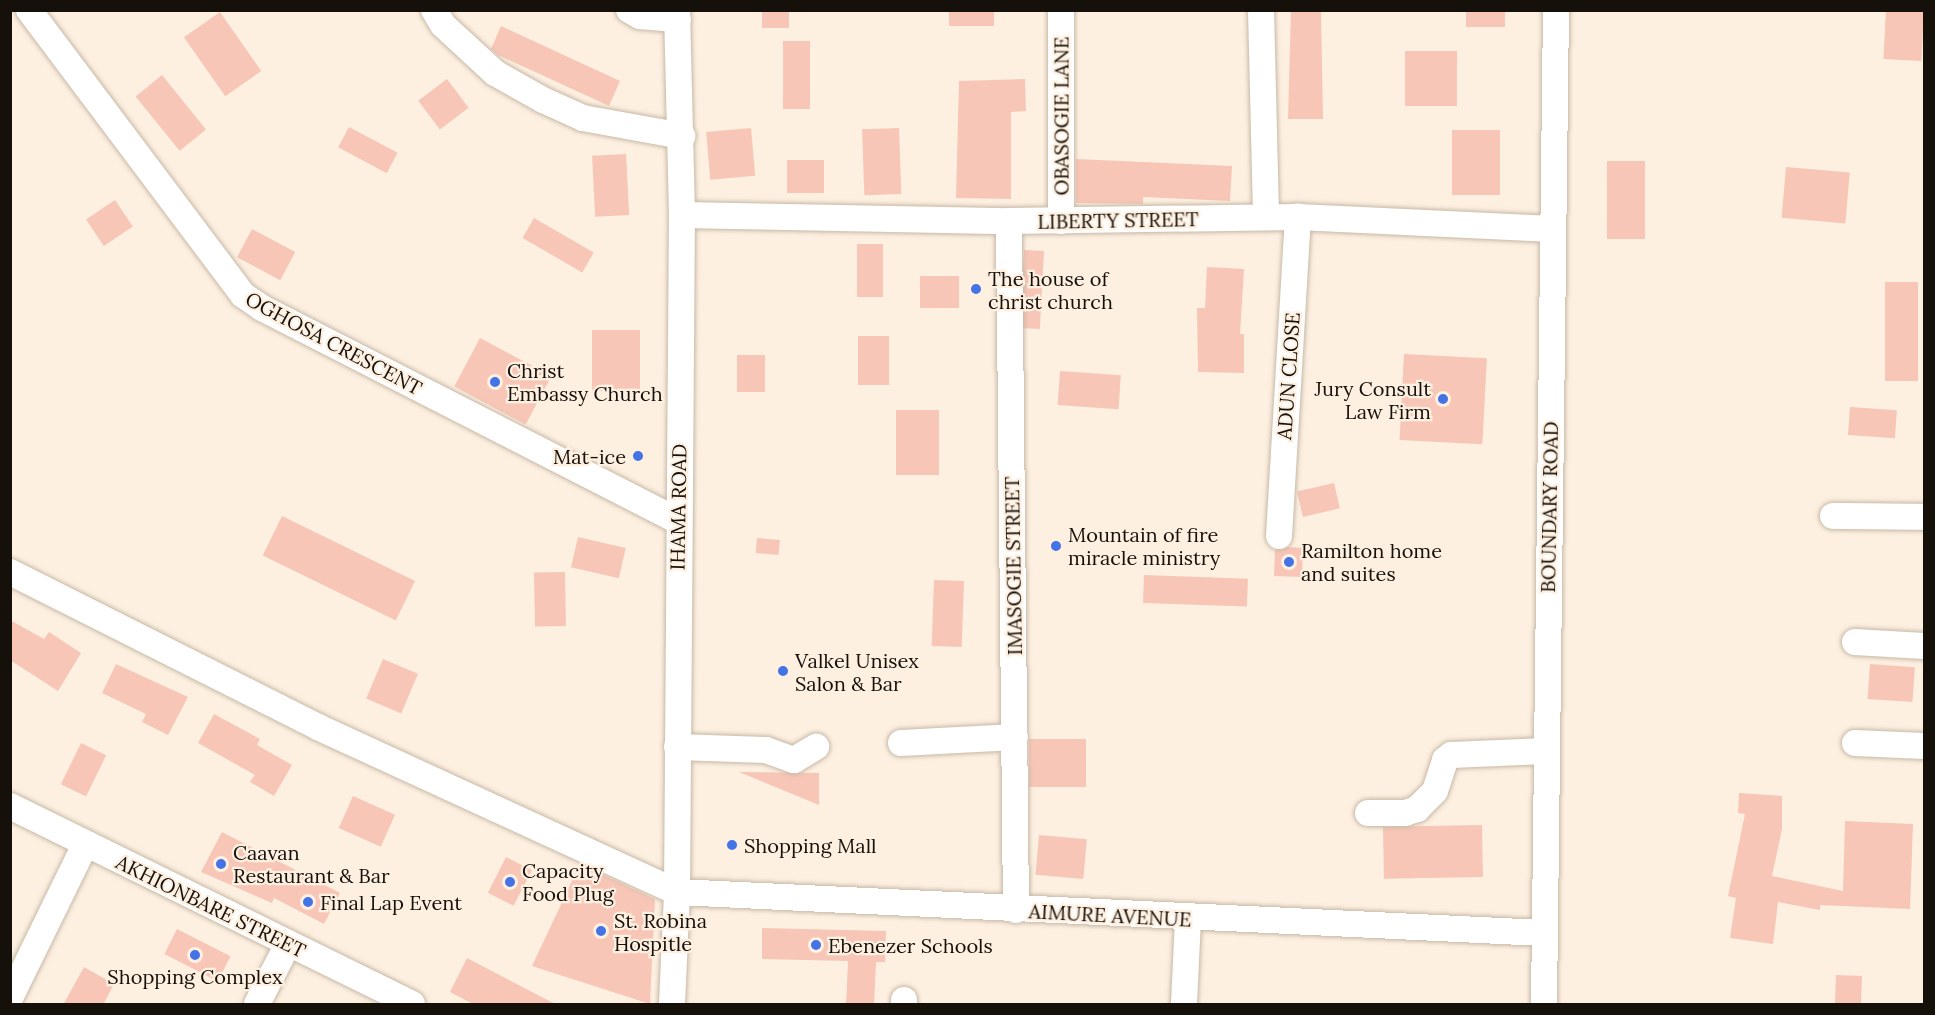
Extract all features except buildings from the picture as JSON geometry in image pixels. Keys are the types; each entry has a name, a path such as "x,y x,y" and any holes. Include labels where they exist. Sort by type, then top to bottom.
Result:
{"street":[{"path":"10,22 27,10"},
{"name":"OGHOSA CRESCENT","path":"27,10 243,295 262,308 678,521"},
{"path":"434,10 443,25 495,73 543,100 583,118 682,136"},
{"path":"629,10 640,16 677,15"},
{"name":"OBASOGIE LANE","path":"1060,221 1061,10"},
{"path":"1261,10 1266,218"},
{"name":"BOUNDARY ROAD","path":"1544,1005 1543,933 1556,10"},
{"name":"IHAMA ROAD","path":"672,1005 677,892 682,215 682,136 677,15"},
{"name":"LIBERTY STREET","path":"682,215 1009,221 1298,217 1553,229"},
{"name":"ADUN CLOSE","path":"1279,536 1298,217"},
{"name":"IMASOGIE STREET","path":"1009,221 1016,910"},
{"path":"1833,516 1924,517"},
{"path":"10,572 318,727 677,892"},
{"path":"1855,642 1924,646"},
{"path":"902,743 1015,737"},
{"path":"1855,743 1924,746"},
{"path":"677,747 766,750 794,760 816,747"},
{"path":"1368,813 1405,813 1417,809 1435,791 1445,760 1451,755 1546,751"},
{"name":"AKHIONBARE STREET","path":"10,806 412,1005"},
{"path":"10,998 85,845"},
{"name":"AIMURE AVENUE","path":"677,892 1016,910 1543,933"},
{"path":"1184,1005 1188,918"},
{"path":"257,1005 288,944"}],"place":[{"name":"The house of christ church","path":"976,289"},
{"name":"Christ Embassy Church","path":"495,382"},
{"name":"Jury Consult Law Firm","path":"1443,399"},
{"name":"Mat-ice","path":"638,456"},
{"name":"Mountain of fire miracle ministry","path":"1056,546"},
{"name":"Ramilton home and suites","path":"1289,562"},
{"name":"Valkel Unisex Salon & Bar","path":"783,671"},
{"name":"Shopping Mall","path":"732,845"},
{"name":"Caavan Restaurant & Bar","path":"221,864"},
{"name":"Capacity Food Plug","path":"510,882"},
{"name":"Final Lap Event","path":"308,902"},
{"name":"St. Robina Hospitle","path":"601,931"},
{"name":"Ebenezer Schools","path":"816,945"},
{"name":"Shopping Complex","path":"195,955"}]}
